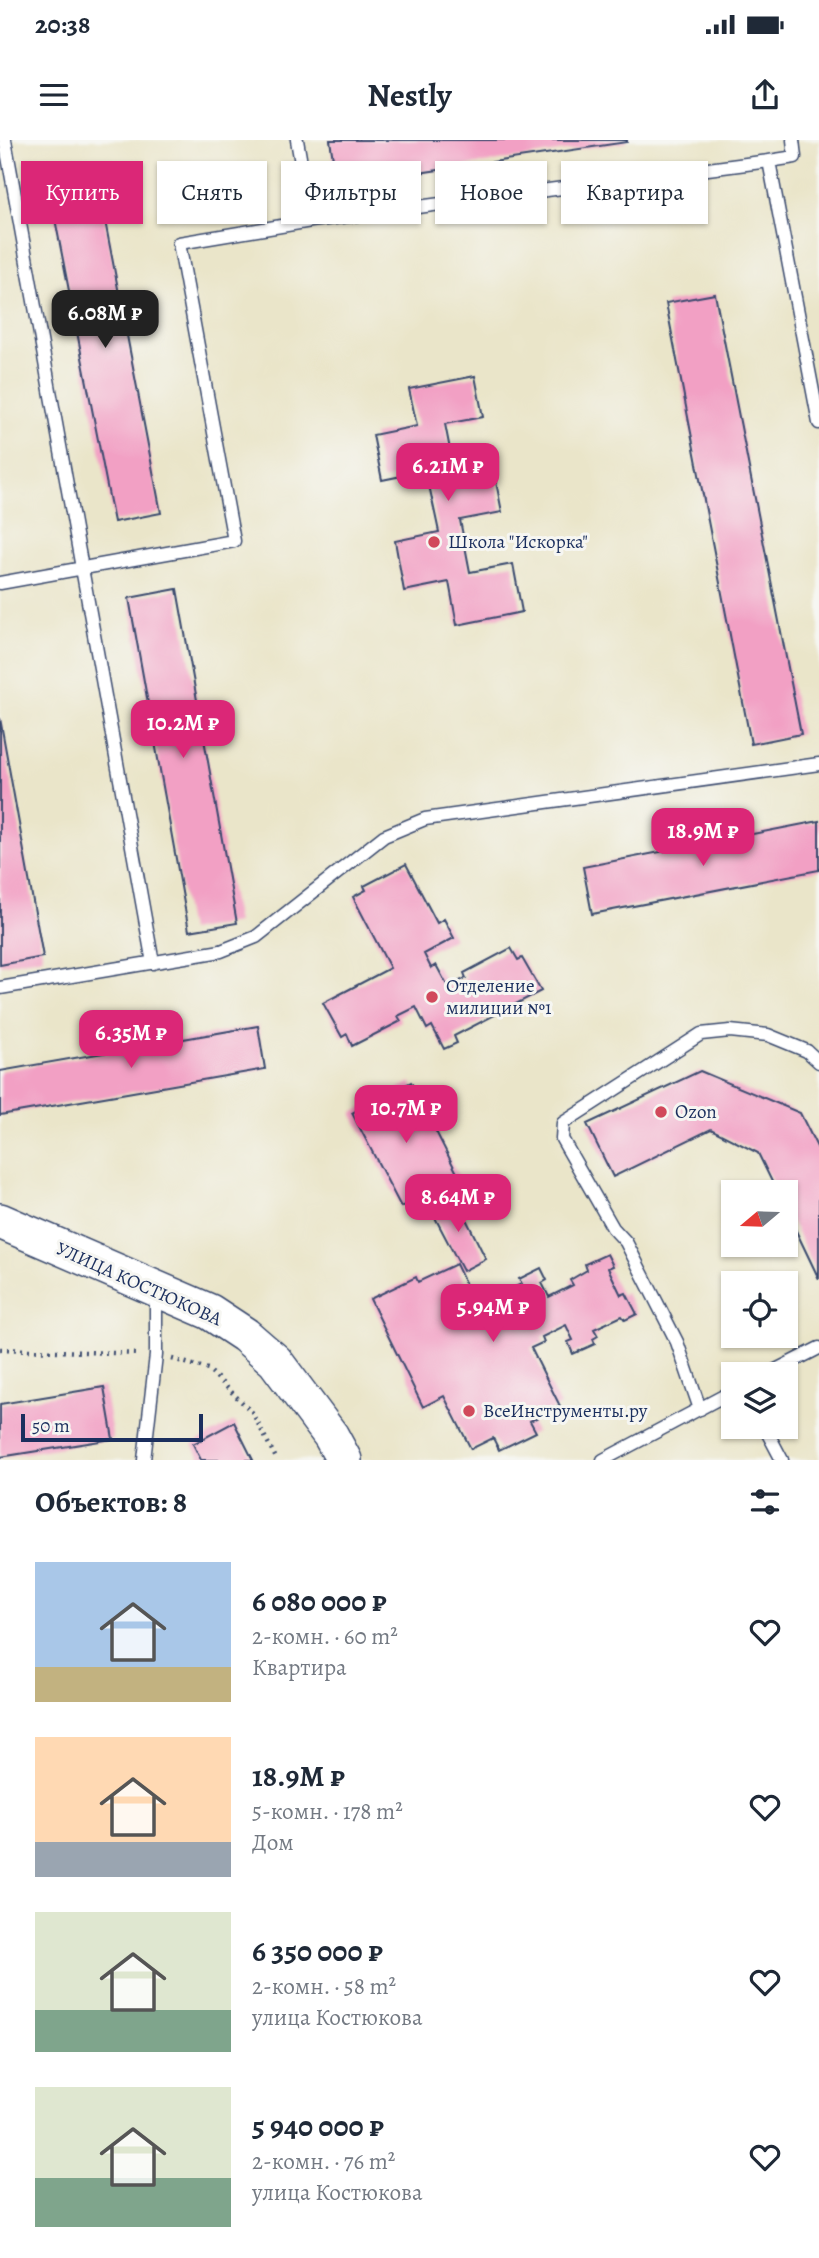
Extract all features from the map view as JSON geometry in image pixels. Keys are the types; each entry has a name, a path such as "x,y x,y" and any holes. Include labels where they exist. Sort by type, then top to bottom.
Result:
{"main road":[{"name":"УЛИЦА КОСТЮКОВА","path":"0,1222 210,1312 245,1335 275,1361 331,1436 344,1460"}],"lane":[{"path":"2,140 153,963"},
{"path":"297,140 301,161"},
{"path":"421,207 795,157 793,140"},
{"path":"769,161 819,423"},
{"path":"0,583 234,541 179,243 293,224"},
{"path":"0,988 221,951 256,937 384,836 425,819 819,764"},
{"path":"699,1409 677,1342 626,1242 613,1228 562,1139 563,1123 701,1034 730,1031 768,1035 807,1051 819,1062"},
{"path":"144,1460 156,1355 156,1288"},
{"path":"792,1362 819,1348"},
{"path":"603,1460 721,1397"},
{"path":"771,1439 782,1460"}],"path":[{"path":"0,1349 156,1355 208,1369 252,1412 277,1460"}],"building":[{"path":"330,140 627,140 499,161 435,161 435,170 421,173 421,161 333,161"},
{"path":"56,224 106,224 161,513 114,522"},
{"path":"715,294 801,734 751,744 666,303"},
{"path":"475,376 483,417 445,424 454,470 492,462 502,512 460,520 470,572 513,564 522,612 457,625 449,582 404,591 395,541 439,532 426,471 382,480 373,435 417,426 409,389"},
{"path":"177,589 237,923 189,931 129,598"},
{"path":"0,718 43,957 0,965"},
{"path":"819,821 819,870 592,914 583,867"},
{"path":"406,864 437,923 444,919 454,938 424,954 431,968 436,965 448,987 466,978 464,973 511,948 518,960 522,958 541,991 454,1036 457,1043 444,1049 432,1026 427,1029 416,1007 398,1016 401,1021 352,1046 347,1034 342,1037 323,1003 390,968 353,897 366,890 364,886"},
{"path":"258,1026 265,1069 0,1115 0,1071"},
{"path":"700,1071 800,1113 819,1151 819,1279 798,1235 798,1180 771,1180 758,1153 711,1129 613,1177 587,1124"},
{"path":"411,1082 459,1177 401,1207 352,1113"},
{"path":"455,1197 486,1259 463,1271 430,1208"},
{"path":"607,1254 613,1266 608,1268 621,1295 626,1293 637,1314 625,1320 622,1316 594,1329 598,1336 593,1339 595,1344 573,1354 568,1342 573,1340 566,1325 542,1337 544,1342 531,1348 560,1406 530,1421 536,1432 499,1450 493,1438 471,1449 444,1396 423,1407 370,1299 416,1277 418,1282 456,1264 477,1308 490,1302 492,1307 520,1293 517,1286 522,1284 519,1279 541,1268 547,1280 542,1283 549,1297 573,1285 570,1280 587,1270 585,1264"},
{"path":"104,1387 113,1439 0,1457 0,1404"},
{"path":"234,1422 253,1460 201,1460 193,1444"}],"place":[{"name":"Школа \"Искорка\"","path":"434,542"},
{"name":"Отделение милиции №1","path":"432,997"},
{"name":"Ozon","path":"661,1112"},
{"name":"ВсеИнструменты.ру","path":"469,1411"}]}
